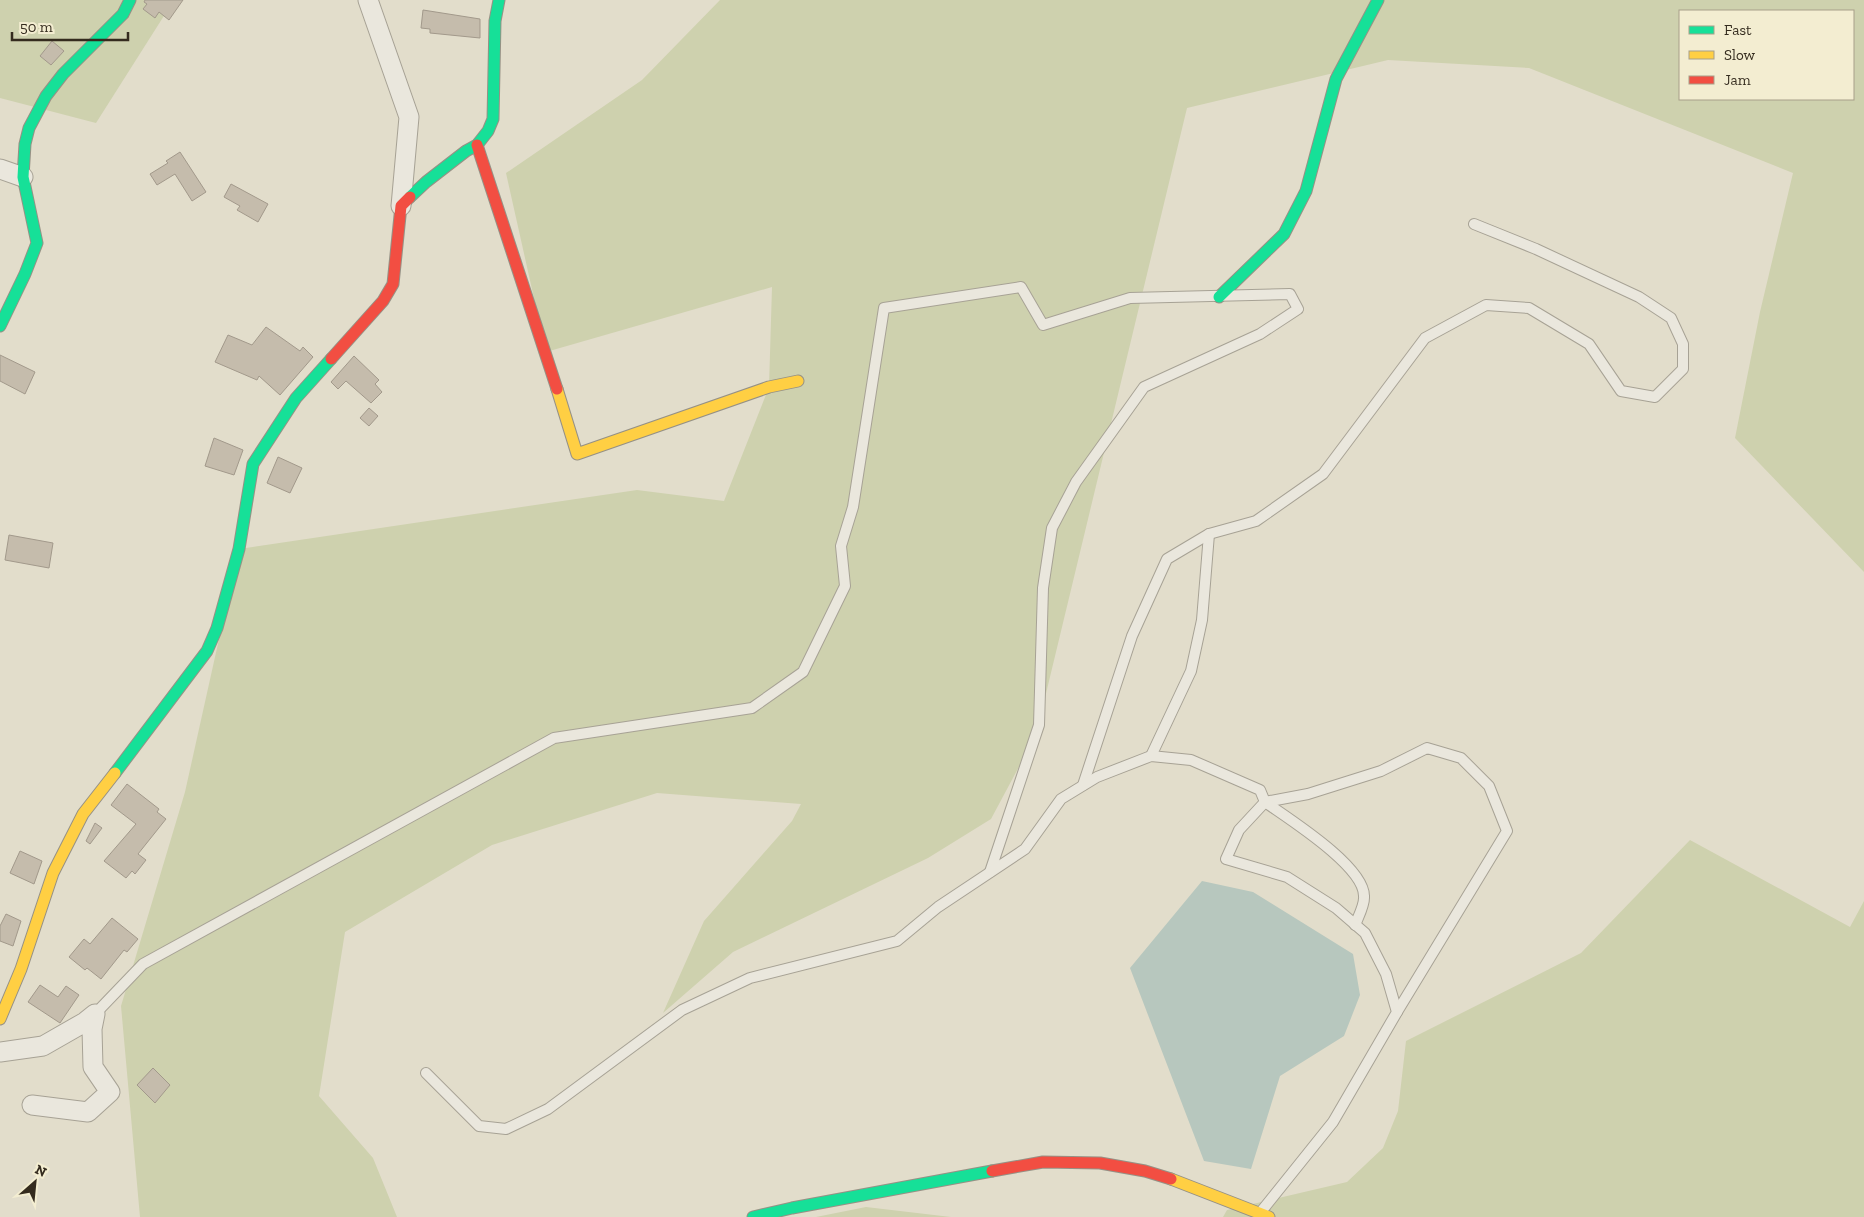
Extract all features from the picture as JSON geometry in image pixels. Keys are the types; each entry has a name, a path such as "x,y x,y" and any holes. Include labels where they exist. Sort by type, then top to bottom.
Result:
{"street":[{"path":"0,326 25,274 37,243 23,177 25,144 29,128 46,96 63,74 123,14 130,0"},
{"path":"0,1019 21,969 53,873 83,814 207,651 217,628 239,549 253,464 296,398 383,302 393,284 409,118 368,0"},
{"path":"401,206 426,182 466,151 477,145 488,131 493,119 496,21 499,0"},
{"path":"1219,297 1284,234 1306,191 1336,79 1378,0"},
{"path":"477,145 546,352 577,454 769,387 798,382"},
{"path":"0,169 23,177"},
{"path":"0,1052 42,1046 85,1022 95,1014"},
{"path":"32,1106 88,1112 110,1092 94,1067 92,1029 95,1014"},
{"path":"753,1217 786,1209 1044,1162 1100,1163 1145,1171 1180,1182 1264,1215"}],"lane":[{"path":"1083,785 1132,636 1168,559 1210,534 1256,521 1323,474 1425,338 1486,305 1529,308 1589,344 1621,391 1655,397 1683,369 1683,344 1671,318 1638,297 1536,249 1474,224"},
{"path":"95,1014 142,964 554,738 752,708 803,672 844,586 841,546 853,507 884,308 1021,287 1043,325 1130,298 1290,294 1298,309 1260,334 1144,387 1076,482 1052,528 1043,588 1039,725 990,872"},
{"path":"1151,756 1191,671 1202,620 1210,534"},
{"path":"1264,1215 1333,1122 1397,1012 1507,831 1489,786 1461,758 1427,748 1381,771 1308,794 1265,802 1239,830 1226,859 1287,877 1336,908 1365,933 1386,974 1397,1012"},
{"path":"426,1073 479,1126 506,1129 548,1109 682,1010 750,978 897,941 938,907 1025,849 1061,798 1097,776 1151,756 1191,760 1260,790 1265,802 1331,850 1363,885 1365,898 1355,925"}],"green space":[{"path":"0,0 174,0 96,123 0,98"},
{"path":"720,0 1864,0 1864,572 1735,438 1760,312 1793,173 1529,68 1388,60 1187,108 1036,735 991,819 928,858 733,952 663,1013 704,921 792,821 801,804 657,793 492,845 345,932 319,1096 373,1158 397,1217 140,1217 121,1006 185,792 239,549 637,490 724,501 769,387 772,287 546,352 506,173 642,80"},
{"path":"1690,840 1850,927 1864,901 1864,1217 1223,1217 1227,1210 1347,1182 1383,1148 1398,1111 1406,1041 1581,953"},
{"path":"866,1207 951,1217 816,1217"}],"shaded area":[{"path":"1202,881 1253,892 1353,954 1360,995 1344,1036 1280,1076 1251,1169 1204,1161 1130,968"}],"building":[{"path":"145,0 183,0 169,20 159,12 155,18 143,9 147,4 144,2"},
{"path":"423,10 480,19 480,38 430,33 430,29 421,28"},
{"path":"52,41 64,51 51,65 40,56"},
{"path":"180,152 206,192 192,201 175,174 157,185 150,174 168,163 166,161"},
{"path":"231,184 268,204 258,222 237,210 240,206 224,197"},
{"path":"266,327 300,351 303,347 313,357 280,395 259,376 257,380 215,362 228,335 252,345"},
{"path":"0,355 35,372 25,394 0,381"},
{"path":"354,356 379,380 375,384 382,392 371,403 346,381 338,389 331,382"},
{"path":"369,408 378,416 369,426 360,418"},
{"path":"214,438 243,450 234,475 205,466"},
{"path":"278,457 302,468 290,493 267,483"},
{"path":"9,535 53,543 49,568 5,560"},
{"path":"127,784 159,809 157,812 166,819 138,854 146,860 135,874 132,871 126,878 104,861 136,824 111,805"},
{"path":"95,823 102,828 90,844 86,841"},
{"path":"20,851 42,861 34,884 10,873"},
{"path":"6,914 21,921 13,946 0,941 0,926"},
{"path":"112,918 138,939 127,952 124,950 101,979 87,968 85,970 69,957 84,939 90,944"},
{"path":"40,985 58,997 66,986 79,995 60,1023 28,1002"},
{"path":"153,1068 170,1085 155,1103 137,1085"}],"traffic: fast":[{"path":"0,326 25,274 37,243 23,177 25,144 29,128 46,96 63,74 123,14 130,0"},
{"path":"410,197 426,182 466,151 477,145 488,131 493,119 495,21 499,0"},
{"path":"1219,297 1284,234 1306,191 1336,79 1378,0"},
{"path":"115,773 207,651 217,628 239,549 253,464 296,398 331,359"},
{"path":"753,1217 992,1171"}],"traffic: slow":[{"path":"557,389 577,454 769,387 798,381"},
{"path":"0,1019 21,969 53,873 83,814 115,773"},
{"path":"1171,1179 1269,1217"}],"traffic: jam":[{"path":"477,145 557,389"},
{"path":"331,359 383,301 393,284 401,206 410,197"},
{"path":"992,1171 1043,1162 1100,1163 1145,1171 1171,1179"}]}
